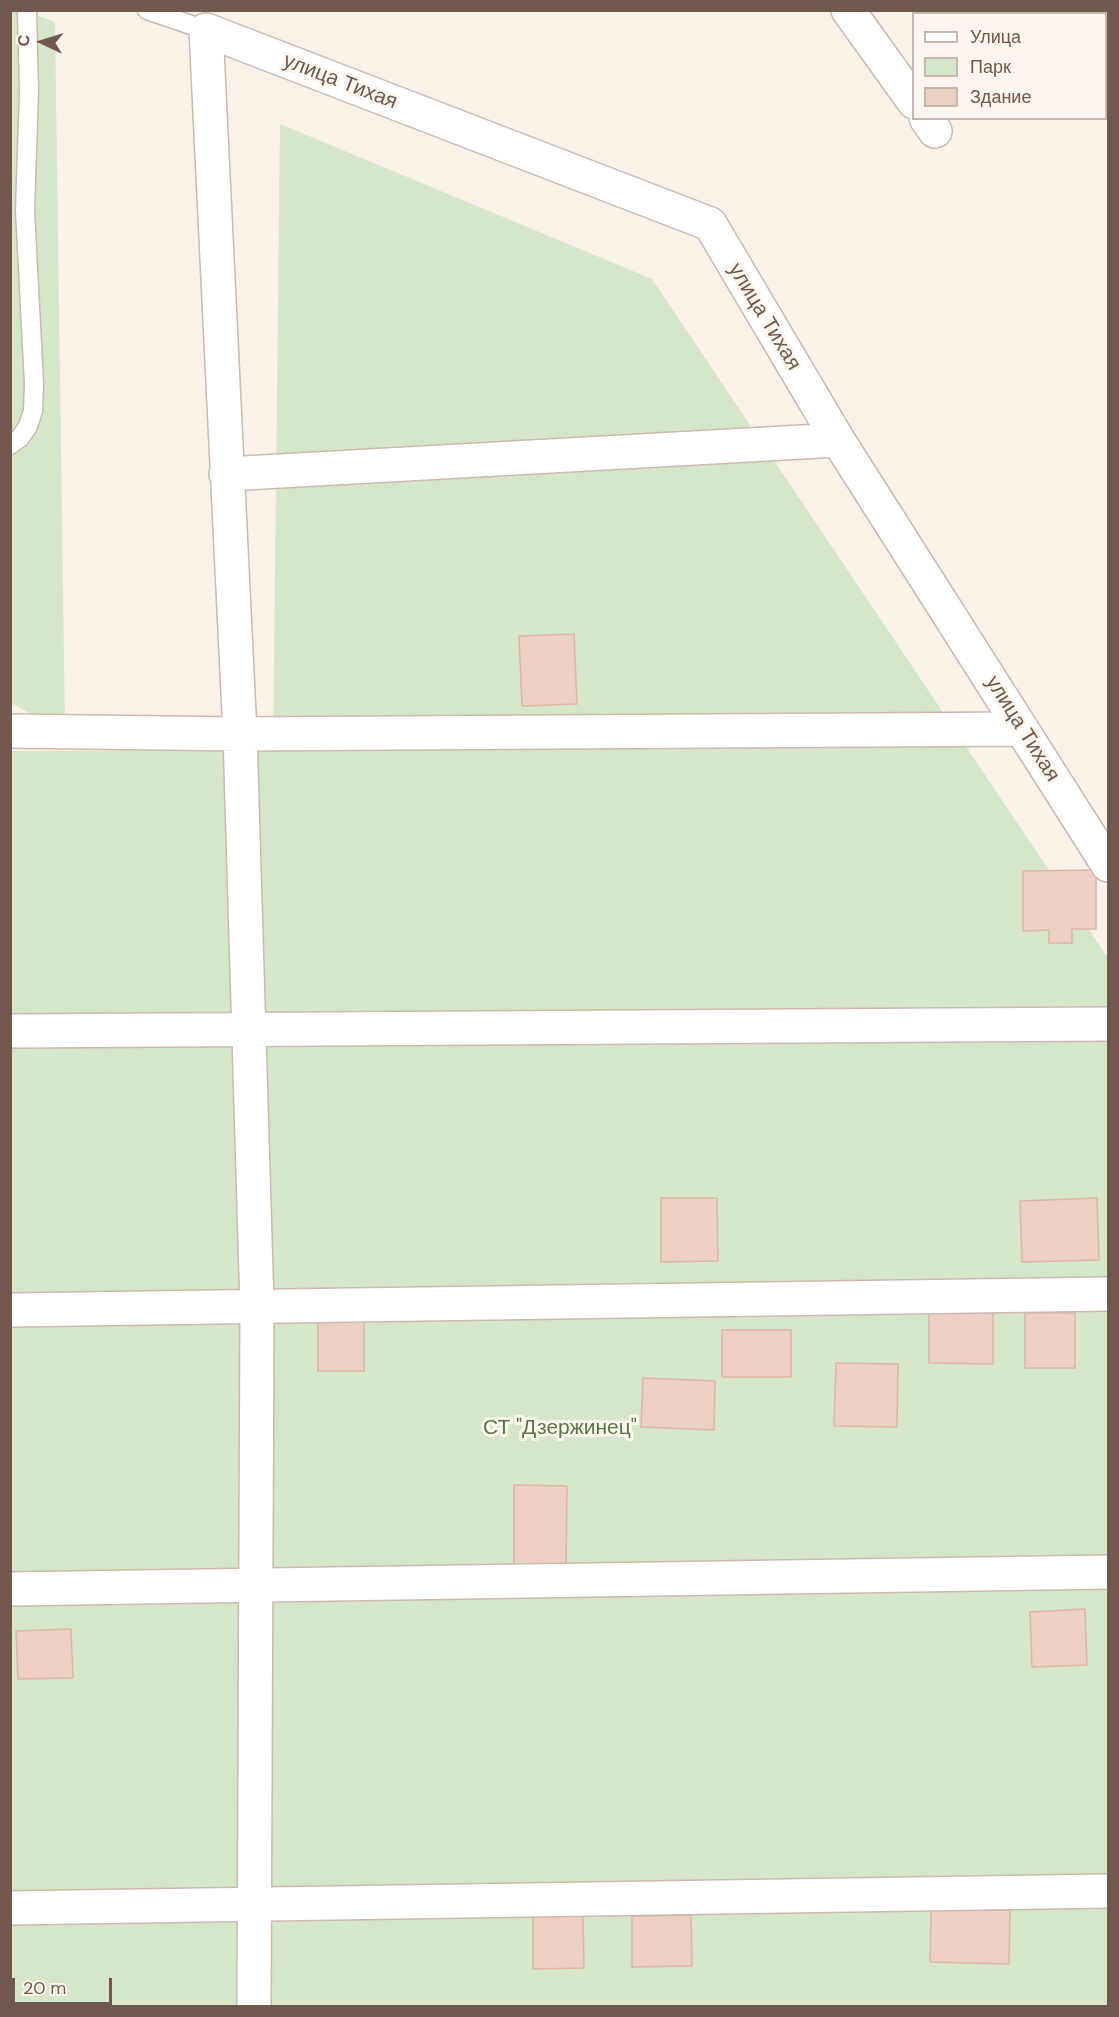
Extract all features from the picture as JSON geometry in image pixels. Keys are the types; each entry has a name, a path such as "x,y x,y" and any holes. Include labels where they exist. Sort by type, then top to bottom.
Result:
{"street":[{"path":"848,10 912,99"},
{"name":"улица Тихая","path":"206,30 710,224 838,440 1108,865"},
{"path":"206,30 240,734 257,1306 254,2007"},
{"path":"226,474 838,440"},
{"path":"10,731 240,734 1022,729"},
{"path":"10,1031 1108,1024"},
{"path":"10,1310 1108,1294"},
{"path":"10,1589 1108,1572"},
{"path":"10,1908 1108,1891"}],"lane":[{"path":"10,445 20,438 28,426 33,411 34,384 26,210 29,103 27,10"},
{"path":"147,10 206,30"}],"green space":[{"path":"10,11 26,11 55,22 65,731 11,703"},
{"name":"СТ \"Дзержинец\"","path":"280,124 652,279 1108,958 1108,2006 11,2006 10,751 273,750"}],"building":[{"path":"574,634 577,704 522,706 519,636"},
{"path":"1096,870 1096,929 1072,929 1072,943 1049,943 1049,930 1023,931 1023,871"},
{"path":"661,1198 717,1198 718,1261 661,1262"},
{"path":"1097,1198 1099,1260 1022,1262 1020,1201"},
{"path":"929,1309 993,1310 993,1364 929,1363"},
{"path":"1025,1313 1075,1313 1075,1368 1025,1368"},
{"path":"318,1316 364,1316 364,1371 318,1371"},
{"path":"722,1330 791,1330 791,1377 722,1377"},
{"path":"836,1363 898,1364 897,1427 834,1426"},
{"path":"643,1378 715,1381 714,1430 641,1427"},
{"path":"514,1485 567,1486 566,1570 514,1570"},
{"path":"1085,1609 1087,1665 1032,1667 1030,1612"},
{"path":"71,1629 73,1678 18,1679 16,1631"},
{"path":"931,1910 1010,1910 1009,1964 930,1962"},
{"path":"583,1915 584,1968 533,1969 533,1916"},
{"path":"691,1915 692,1966 632,1967 632,1916"}]}
